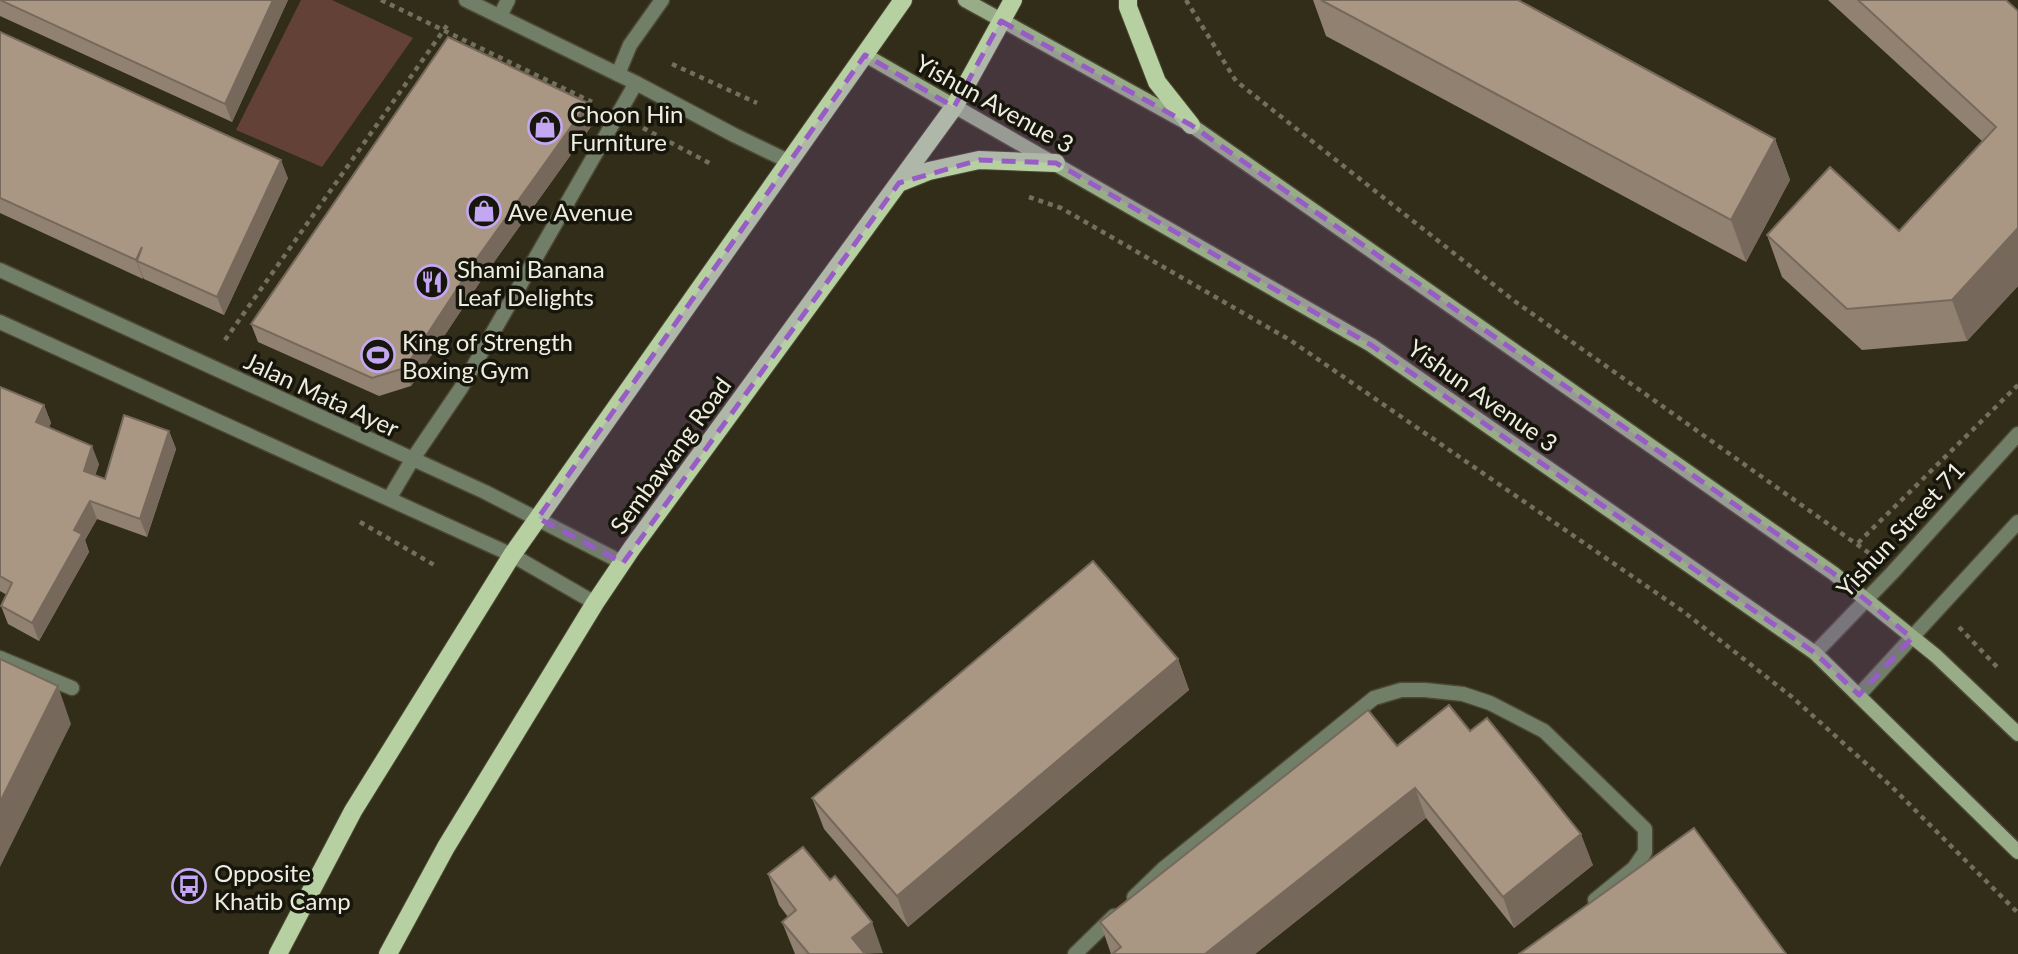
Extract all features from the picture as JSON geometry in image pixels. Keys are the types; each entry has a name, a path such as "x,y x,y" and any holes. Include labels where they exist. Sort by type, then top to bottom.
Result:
{"main road":[{"path":"278,954 353,811 512,555 902,0"},
{"path":"965,0 1191,125 1833,572 1936,656 2018,734"},
{"name":"Sembawang Road","path":"388,954 446,847 595,603 954,107 1013,0"},
{"path":"1128,0 1128,7 1157,82 1191,125"},
{"name":"Yishun Avenue 3","path":"865,55 1371,345 1815,653 2018,852"},
{"path":"899,183 929,171 979,160 1056,163"}],"street":[{"path":"467,0 788,161"},
{"path":"500,16 508,0"},
{"path":"618,74 630,45 662,0"},
{"path":"389,499 461,388 636,83"},
{"name":"Jalan Mata Ayer","path":"0,270 538,518 623,563"},
{"path":"0,322 512,555 595,603"},
{"name":"Yishun Street 71","path":"1815,653 1867,600 2018,434"},
{"path":"1859,695 2018,522"},
{"path":"0,658 72,688"},
{"path":"1075,954 1163,869 1374,698 1401,690 1463,694 1490,703 1544,731 1645,829 1646,852 1634,868 1588,905"}],"path":[{"path":"381,0 618,114 713,165"},
{"path":"1186,0 1236,81 1513,300 1858,543 2018,385"},
{"path":"224,342 451,20"},
{"path":"1022,194 1061,208 1290,340 1684,612 1793,697 1891,786 2018,913"},
{"path":"1957,625 2001,672"}],"highlighted area":[{"path":"1001,21 1191,125 1833,573 1912,638 1859,695 1815,653 1371,345 1056,163 979,160 899,183 623,563 538,518 865,55 954,107"}],"shaded area":[{"path":"301,0 332,0 413,38 322,167 236,130"}],"building":[{"path":"0,0 273,0 225,104"},
{"path":"1321,0 1518,0 1775,139 1731,220"},
{"path":"1858,0 2006,0 2018,11 2018,228 1952,300 1847,309 1767,235 1830,167 1899,231 1996,127"},
{"path":"0,32 281,160 217,297 137,261 142,247 136,260 0,198"},
{"path":"448,37 588,103 478,257 405,368 372,378 251,324"},
{"path":"0,387 44,405 36,422 92,446 84,471 105,479 124,415 169,431 140,519 90,501 74,530 82,534 32,623 1,606 12,583 0,576"},
{"path":"1093,561 1178,659 897,896 812,798"},
{"path":"0,659 58,686 0,802"},
{"path":"1449,705 1470,731 1487,718 1581,834 1503,897 1415,788 1205,954 1112,954 1121,947 1100,922 1368,710 1397,746"},
{"path":"1694,828 1786,954 1519,954"},
{"path":"803,847 830,880 835,876 872,922 852,938 865,954 809,954 782,922 796,910 768,874"}],"place":[{"name":"Choon Hin Furniture","path":"545,127"},
{"name":"Ave Avenue","path":"484,211"},
{"name":"Shami Banana Leaf Delights","path":"432,282"},
{"name":"King of Strength Boxing Gym","path":"378,355"},
{"name":"Opposite Khatib Camp","path":"189,886"}]}
